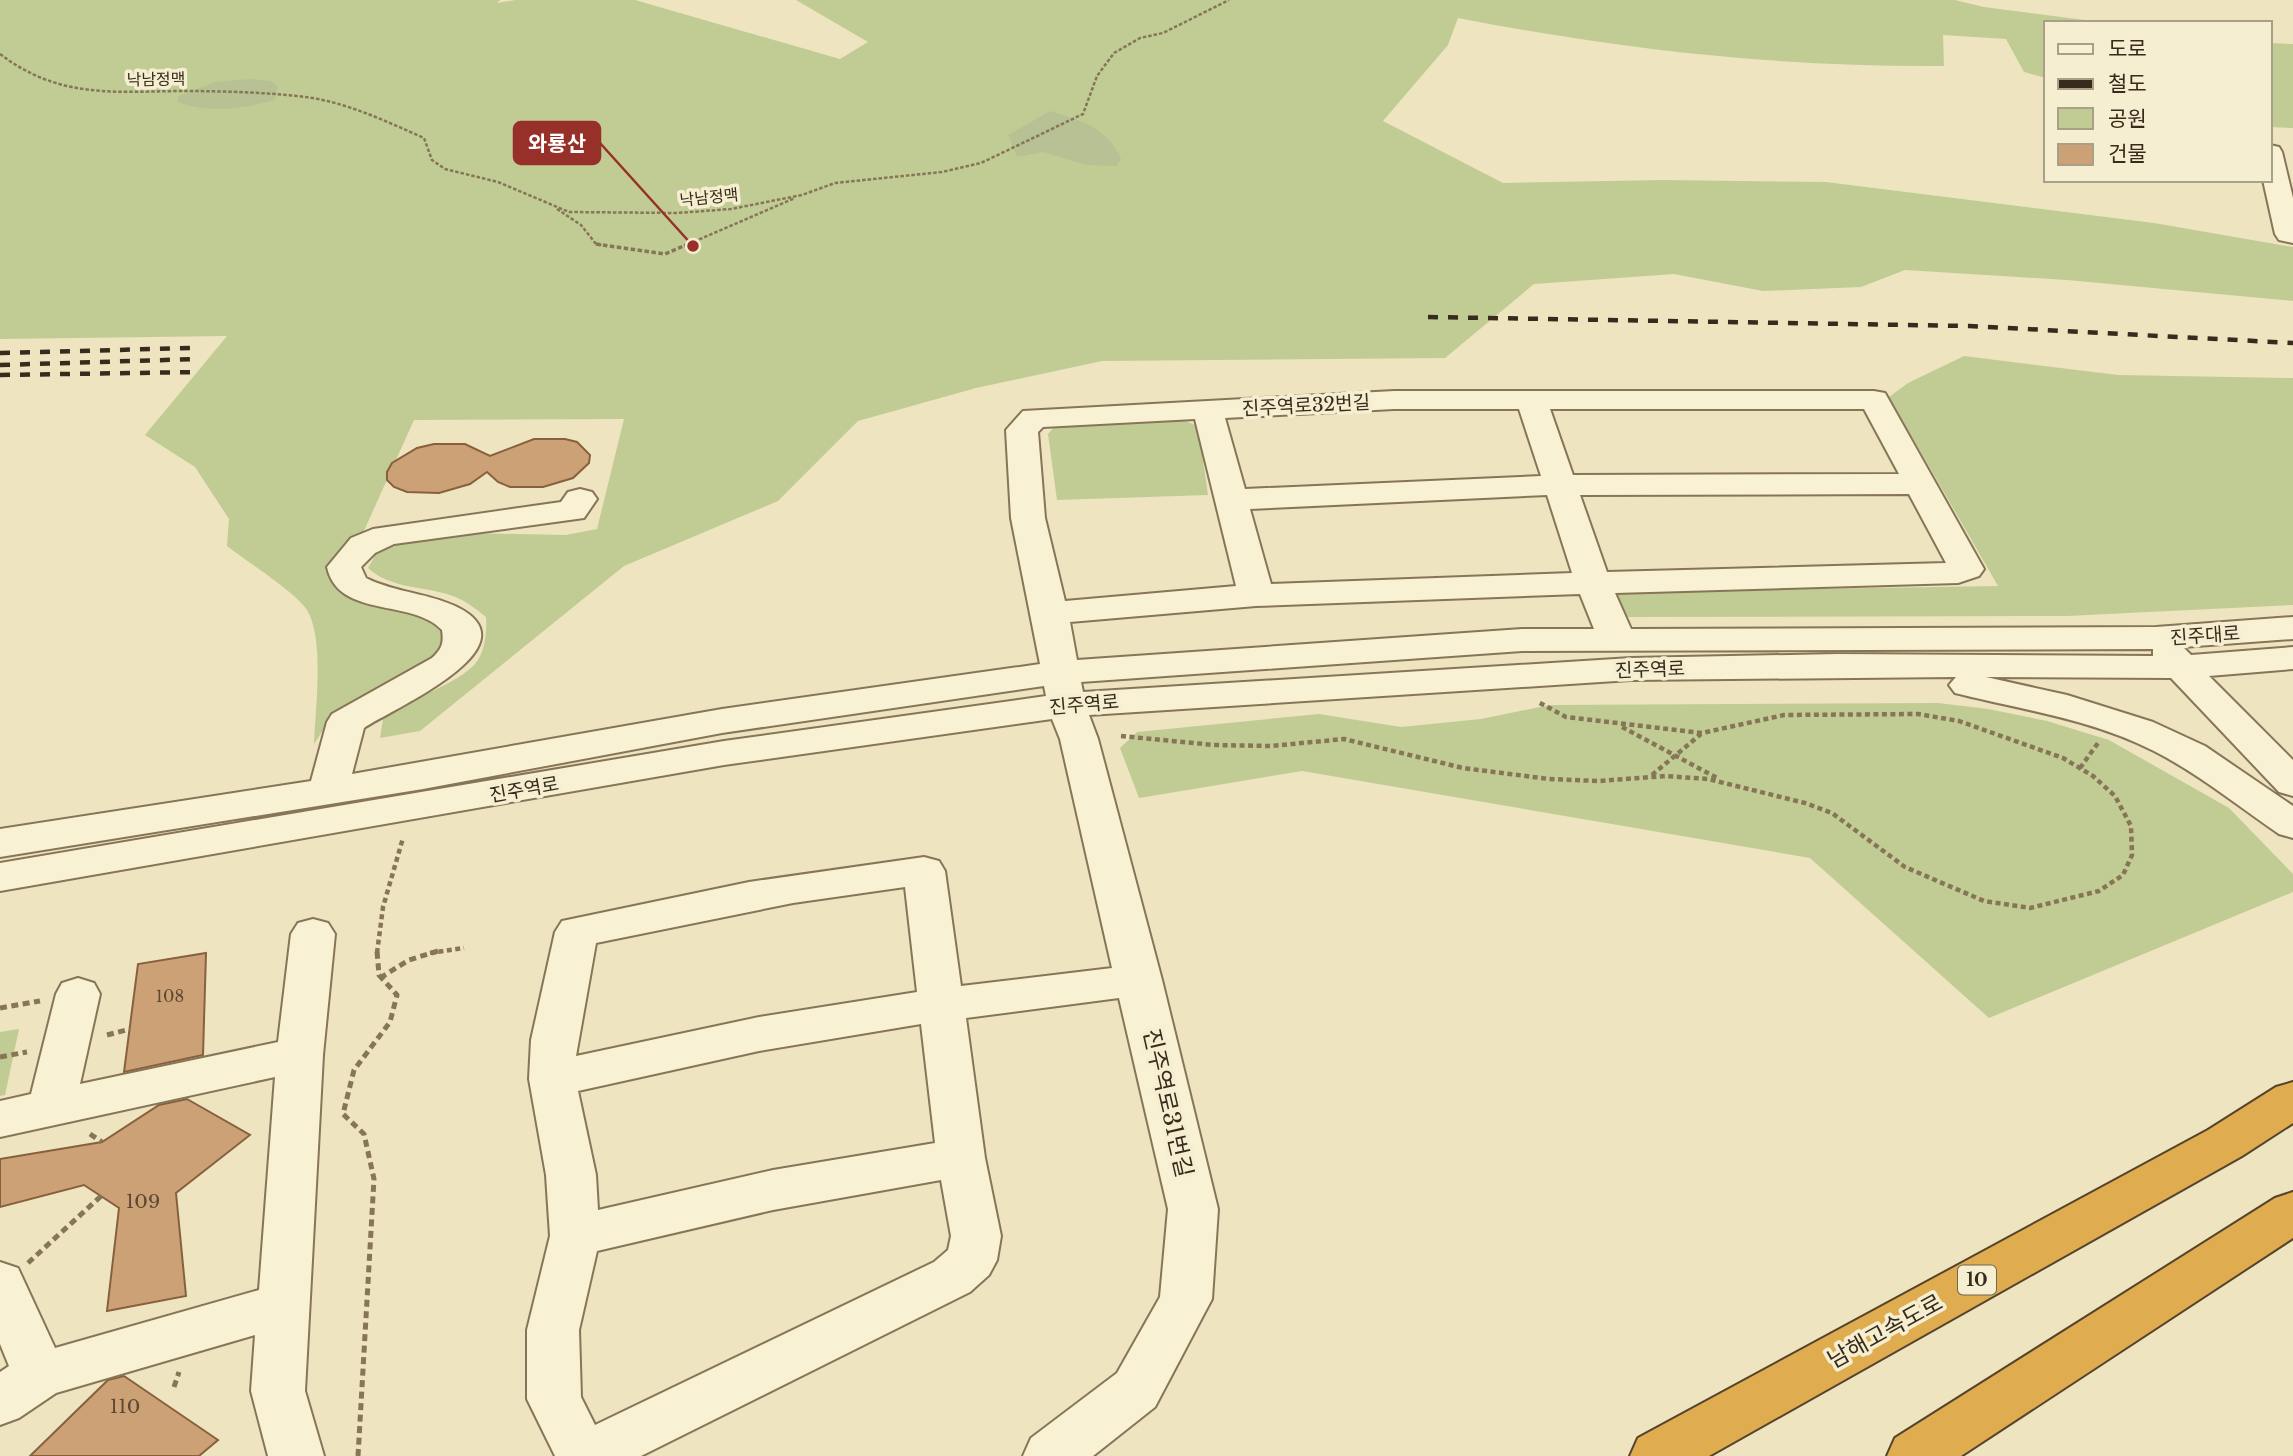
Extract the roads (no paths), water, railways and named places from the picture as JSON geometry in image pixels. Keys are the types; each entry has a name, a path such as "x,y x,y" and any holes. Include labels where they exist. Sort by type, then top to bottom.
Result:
{"highway":[{"name":"남해고속도로","path":"1658,1456 2225,1143 2293,1100"},
{"path":"1915,1456 2293,1212"}],"street":[{"path":"2272,149 2293,149"},
{"path":"2272,154 2287,193 2290,234"},
{"path":"1531,399 1593,584 1617,639"},
{"name":"진주역로32번길","path":"1063,689 1050,612 1028,518 1022,430 1034,418 1394,400 1874,400 1920,484"},
{"path":"1208,411 1256,595"},
{"path":"1050,612 1256,595 1958,573 1967,569 1920,484 1560,485 1230,500"},
{"path":"328,791 346,722 441,669 461,650 463,635 456,621 432,608 356,587 346,576 344,567 361,544 378,536 572,511 580,499"},
{"name":"진주대로","path":"2156,638 2293,628"},
{"name":"진주역로","path":"0,843 328,791 722,721 1063,689 1522,640 2156,638"},
{"name":"진주대로","path":"2156,638 2293,783"},
{"name":"진주대로","path":"2181,667 2293,658"},
{"path":"1838,665 2025,694 2109,720 2190,755 2293,825"},
{"name":"진주역로","path":"0,877 724,753 1063,689 1838,665 2181,667"},
{"name":"진주역로31번길","path":"1051,1456 1136,1390 1185,1298 1193,1209 1140,980 1079,739 1063,689"},
{"path":"923,871 961,1158 976,1236 971,1260 952,1277 584,1456 554,1399 553,1330 575,1236 571,1175 552,1079 554,1040 577,932 741,897 867,876 923,871"},
{"path":"296,1456 278,1391 300,1055 313,934"},
{"path":"552,1079 759,1034 941,1006 1140,980"},
{"path":"51,1108 78,994"},
{"path":"0,1119 300,1055"},
{"path":"575,1236 773,1190 961,1158"},
{"path":"1,1285 20,1388 283,1305"}],"railway":[{"path":"1428,317 1969,326 2293,343"},
{"path":"0,353 192,348"},
{"path":"0,365 198,359"},
{"path":"0,375 199,372"}],"place":[{"name":"와룡산","path":"693,246"}]}
